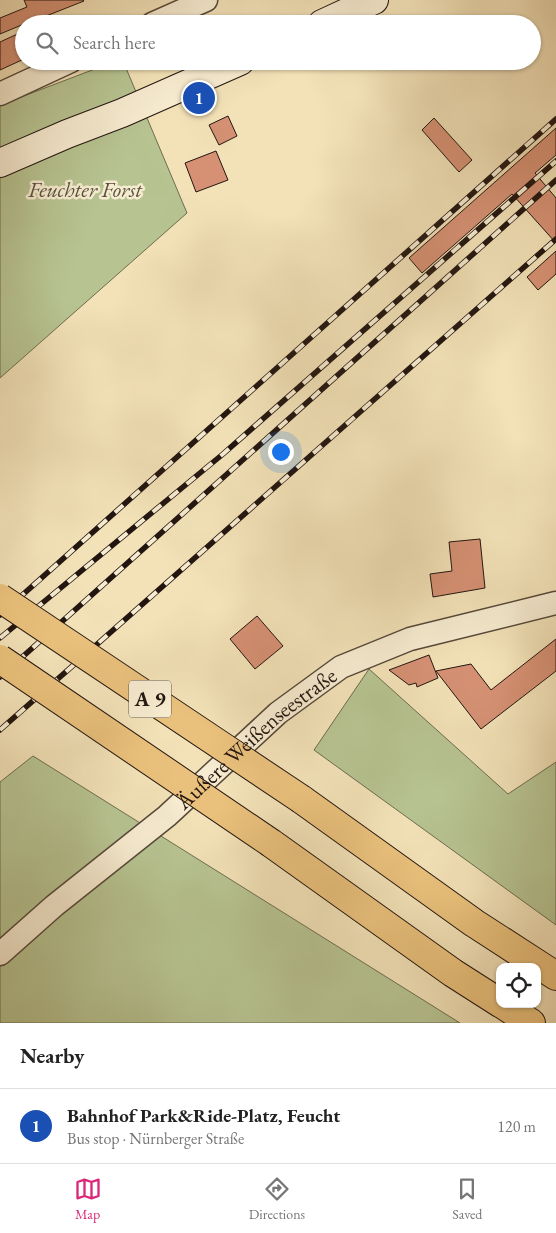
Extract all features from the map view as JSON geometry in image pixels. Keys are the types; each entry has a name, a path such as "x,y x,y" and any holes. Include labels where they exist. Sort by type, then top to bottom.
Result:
{"highway":[{"name":"A 9","path":"0,598 301,799 474,922 556,976"},
{"name":"A 9","path":"0,659 271,843 453,973 496,1001"},
{"name":"A 9","path":"507,1008 531,1023"}],"main road":[{"path":"342,15 374,0"},
{"path":"0,163 122,113 220,70"}],"street":[{"path":"172,15 206,0"},
{"path":"0,94 52,70"},
{"name":"Äußere Weißenseestraße","path":"0,954 54,906 167,816 278,713 341,667 410,639 556,603"}],"green space":[{"name":"Feuchter Forst","path":"92,70 127,70 187,213 0,378 0,105"},
{"path":"369,669 508,794 556,762 556,925 314,750"},
{"path":"33,756 460,1023 0,1023 0,782"}],"building":[{"path":"24,0 84,1 49,15 15,15 15,28 0,34 0,18 27,7"},
{"path":"15,35 15,63 0,70 0,42"},
{"path":"228,116 237,136 219,145 209,125"},
{"path":"434,118 472,160 459,172 422,130"},
{"path":"556,128 556,155 535,173 556,198 556,243 512,194 422,273 409,258"},
{"path":"216,151 228,180 196,192 185,163"},
{"path":"556,251 556,274 538,290 527,277"},
{"path":"480,539 485,588 433,597 430,574 452,571 449,542"},
{"path":"257,616 283,646 255,669 230,639"},
{"path":"556,639 556,671 481,729 436,671 471,664 491,690"},
{"path":"429,655 438,678 417,687 416,683 409,685 389,670"}],"railway":[{"path":"0,615 556,119"},
{"path":"0,638 223,454 556,161"},
{"path":"0,677 556,180"},
{"path":"0,730 556,239"}],"place":[{"name":"Bahnhof Park&Ride-Platz, Feucht","path":"199,98"}]}
